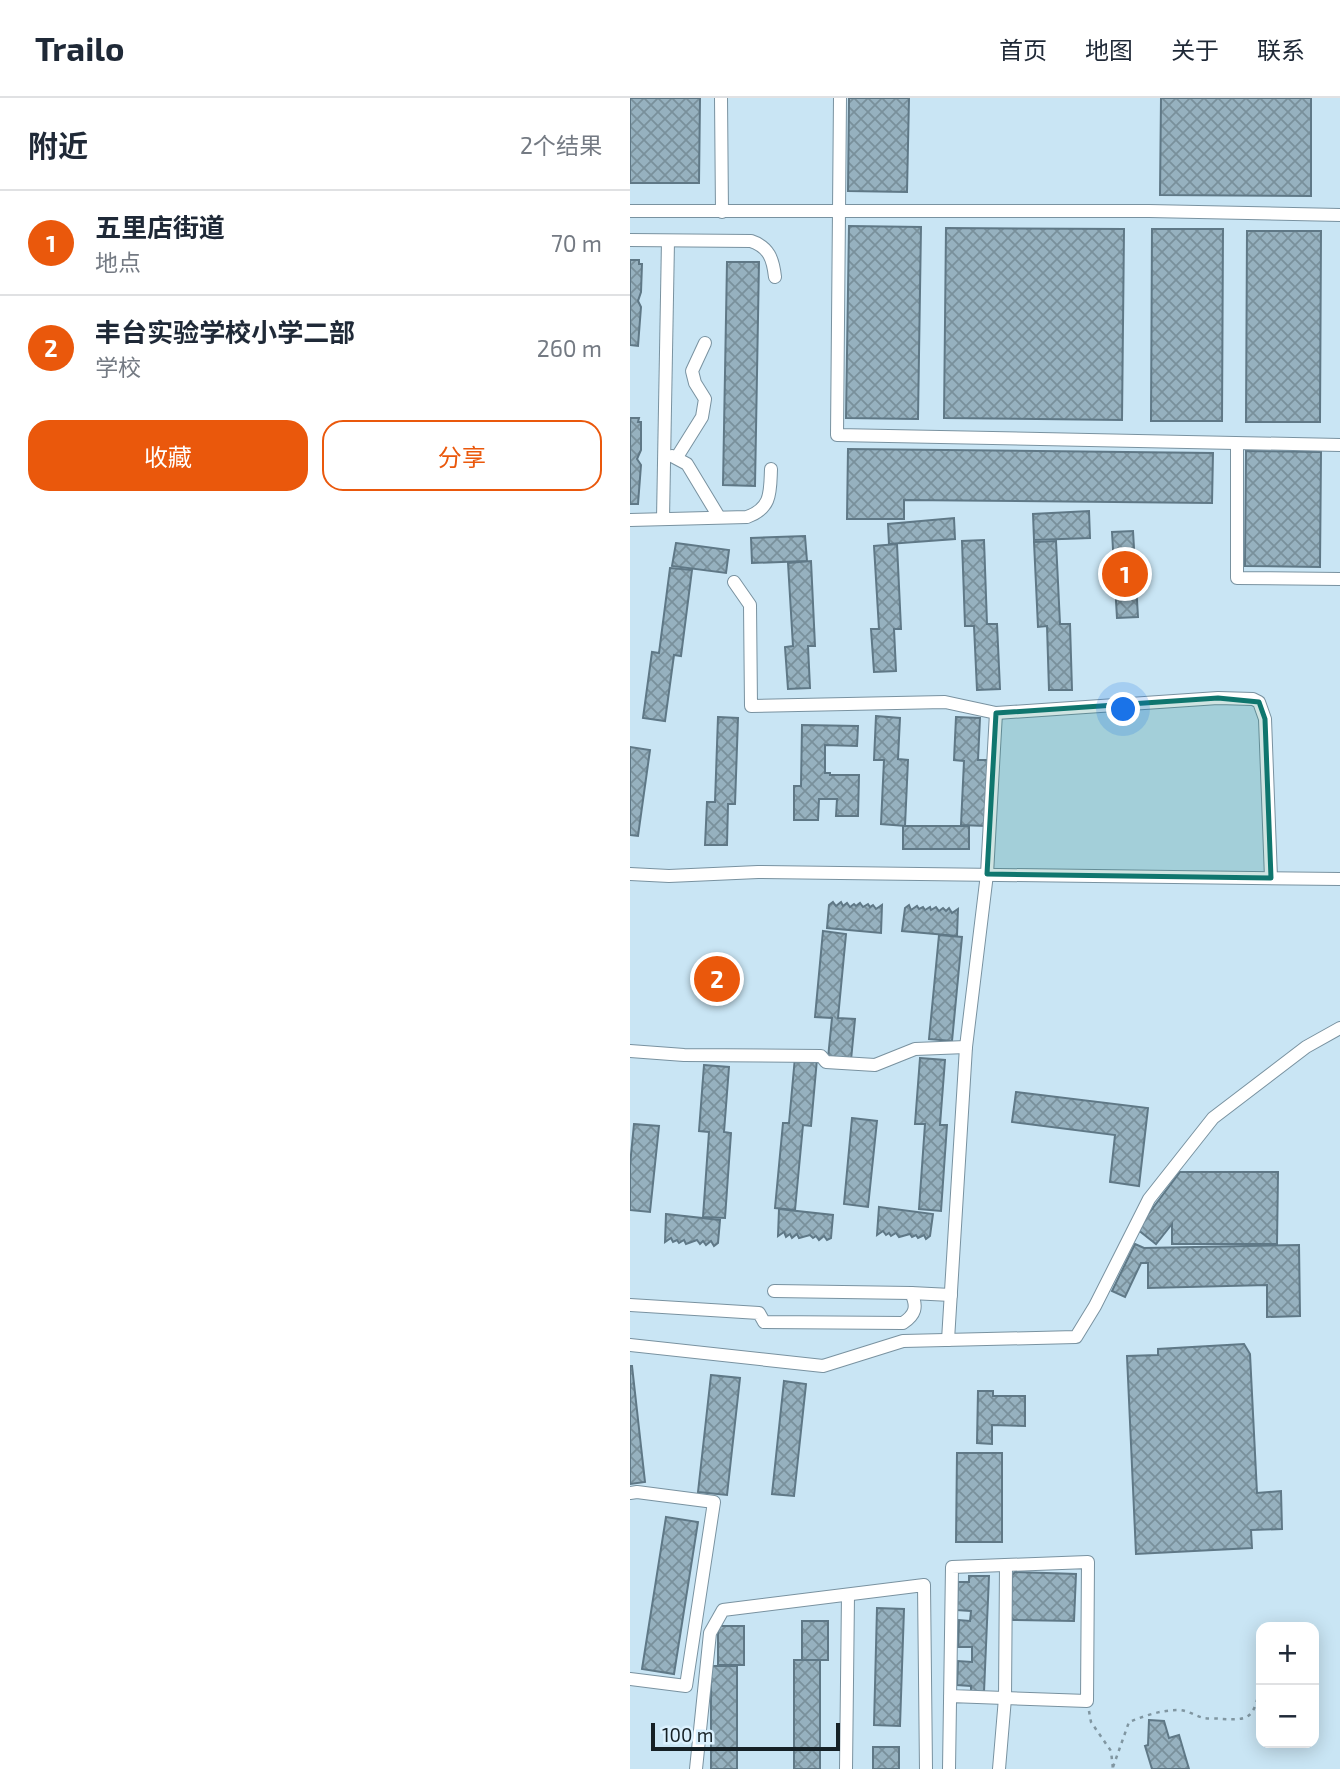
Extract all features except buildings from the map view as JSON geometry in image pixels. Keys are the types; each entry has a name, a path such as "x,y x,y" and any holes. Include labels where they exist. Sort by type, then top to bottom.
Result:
{"street":[{"path":"721,98 722,212"},
{"path":"840,98 837,435 1340,445"},
{"path":"630,211 1149,211 1340,215"},
{"path":"630,240 751,241 759,244 770,255 775,277"},
{"path":"663,519 671,456 668,241"},
{"path":"671,456 702,417 705,399 691,371 705,343"},
{"path":"1237,444 1237,578 1340,579"},
{"path":"671,456 687,464 719,517"},
{"path":"630,520 747,517 758,513 766,506 771,468"},
{"path":"734,582 750,605 751,706 945,702 996,713 1218,698 1253,699 1259,702 1265,719 1272,878"},
{"path":"948,1340 966,1046 987,874 996,713"},
{"path":"630,874 669,876 758,872 1340,879"},
{"path":"630,1345 823,1366 903,1340 1076,1337 1149,1199 1213,1118 1306,1047 1340,1028"},
{"path":"630,1051 684,1055 821,1056 826,1062 875,1065 915,1049 966,1046"},
{"path":"774,1291 951,1295"},
{"path":"630,1305 759,1313 764,1322 903,1323 911,1318 915,1311 916,1302 911,1293"},
{"path":"630,1493 714,1502 686,1686 630,1679"},
{"path":"949,1769 950,1696 952,1567 1088,1562 1087,1701 950,1696"},
{"path":"999,1769 1004,1698 1006,1565"},
{"path":"696,1769 710,1633 723,1610 924,1585 926,1769"},
{"path":"846,1769 848,1595"}],"path":[{"path":"1087,1701 1091,1722 1111,1751 1113,1768"},
{"path":"1113,1768 1129,1722 1150,1714 1176,1710 1191,1712 1204,1718 1241,1721 1250,1716 1256,1707"}],"highlighted area":[{"path":"1218,698 1259,702 1265,719 1271,878 987,874 996,713"}],"place":[{"name":"五里店街道","path":"1125,574"},
{"name":"丰台实验学校小学二部","path":"717,979"}]}
